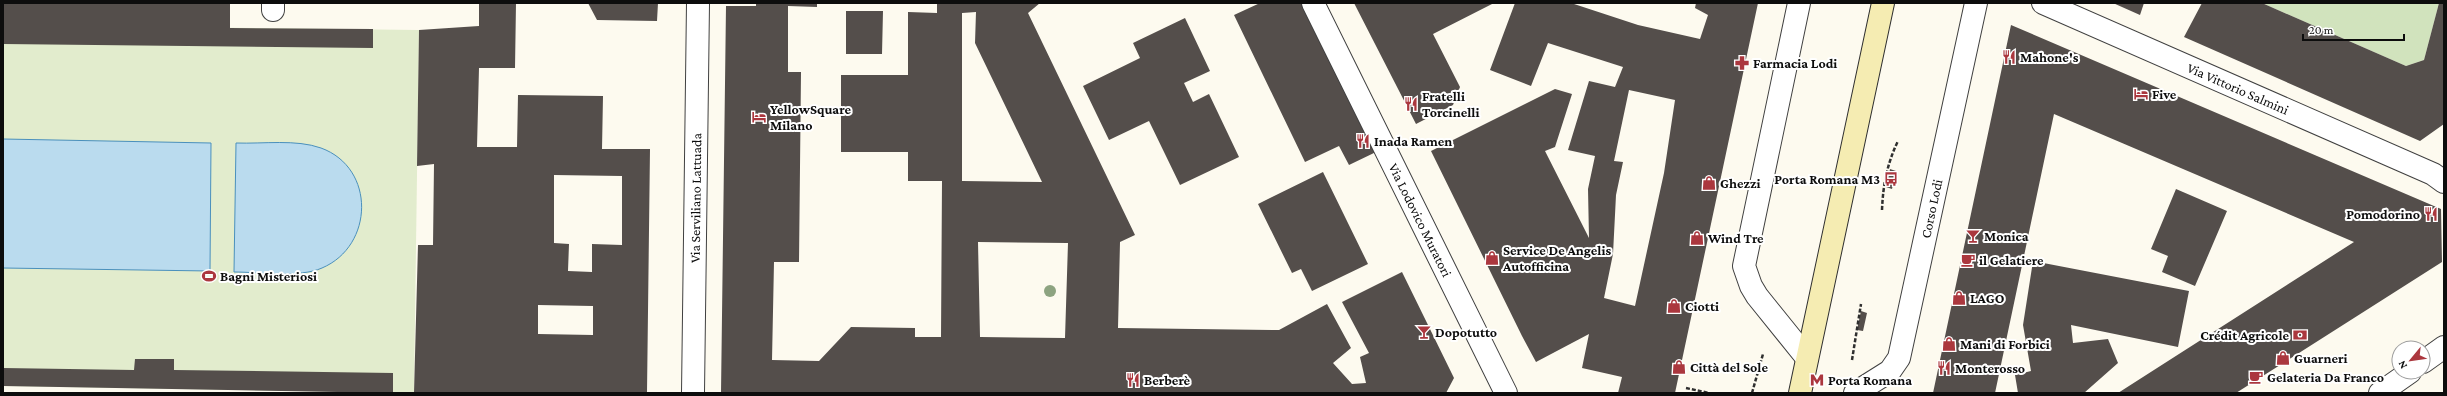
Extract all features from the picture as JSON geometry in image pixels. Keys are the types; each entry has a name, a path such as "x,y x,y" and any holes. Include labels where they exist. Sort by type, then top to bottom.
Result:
{"main road":[{"path":"1800,393 1883,3"}],"street":[{"name":"Via Serviliano Lattuada","path":"692,393 698,3"},
{"name":"Via Lodovico Muratori","path":"1313,3 1506,393"},
{"path":"1799,3 1744,266 1751,286 1757,296 1807,358"},
{"name":"Corso Lodi","path":"1855,393 1890,371 1899,358 1976,3"},
{"name":"Via Vittorio Salmini","path":"2043,3 2440,175"},
{"path":"2431,357 2444,348"},
{"path":"2380,393 2399,380"}],"path":[{"path":"1882,210 1883,190 1889,161 1898,141"},
{"path":"1851,366 1861,304"},
{"path":"1752,393 1763,354"},
{"path":"1686,388 1709,393"}],"green space":[{"path":"2262,3 2439,3 2424,60 2406,66"},
{"name":"Bagni Misteriosi","path":"3,25 419,30 414,393 3,386"}],"water":[{"path":"3,139 211,143 210,271 3,268"},
{"path":"279,142 311,145 321,148 339,158 352,172 359,189 362,207 359,226 352,243 339,257 322,268 302,273 279,274 234,272 236,143"}],"building":[{"path":"3,3 230,3 230,28 373,29 373,48 3,44"},
{"path":"479,3 516,3 515,68 479,68 477,147 517,147 518,95 603,96 602,149 650,149 647,393 414,393 418,245 433,245 434,164 417,166 419,30 479,26","holes":["554,175 622,176 622,245 592,244 592,272 568,271 569,244 554,243","538,305 593,306 593,335 538,334"]},
{"path":"588,3 658,3 657,21 597,20"},
{"path":"756,3 817,3 817,7 788,6 788,72 801,72 799,262 774,262 772,360 819,361 851,327 915,328 915,337 941,337 942,181 908,181 908,152 841,152 841,75 908,75 908,12 937,13 937,3 1040,3 1028,13 1135,235 1120,242 1118,328 1279,330 1327,304 1351,348 1333,363 1352,384 1366,383 1360,357 1369,353 1342,302 1402,272 1454,378 1446,393 721,393 726,6 756,6","holes":["976,12 975,43 1042,182 962,181 962,13","978,242 1068,243 1065,338 980,337"]},
{"path":"1260,3 1303,3 1376,152 1349,165 1339,146 1305,162 1234,15"},
{"path":"1354,3 1494,3 1433,34 1460,87 1453,105 1416,124"},
{"path":"1515,3 1571,3 1638,25 1700,39 1708,15 1695,8 1696,3 1758,3 1675,393 1618,393 1622,377 1582,368 1589,334 1536,362 1431,151 1555,89 1572,94 1555,147 1545,151 1589,238 1588,189 1595,156 1568,150 1589,81 1615,87 1623,67 1548,43 1531,86 1490,70","holes":["1629,90 1675,100 1664,173 1635,306 1604,298 1613,254 1616,195 1623,162 1614,161"]},
{"path":"2113,3 2144,3 2140,15"},
{"path":"2202,3 2262,3 2406,66 2424,60 2439,3 2444,3 2444,124 2420,141 2184,37"},
{"path":"846,11 883,11 882,54 846,54"},
{"path":"1185,18 1210,71 1184,83 1193,102 1209,94 1239,157 1180,185 1149,121 1109,140 1083,86 1140,58 1133,43"},
{"path":"2011,25 2441,209 2442,262 2236,393 2118,393 2354,242 2054,114 1995,393 1933,393"},
{"path":"1890,169 1896,171 1892,189 1886,187"},
{"path":"1323,172 1368,264 1312,291 1301,269 1292,273 1258,204"},
{"path":"2176,189 2227,211 2195,286 2162,272 2168,256 2151,249"},
{"path":"2033,261 2189,291 2178,347 2071,325 2073,343 2108,339 2118,363 2084,393 2018,393 2015,375 2031,371 2023,325"},
{"path":"1861,311 1867,313 1863,331 1857,330"},
{"path":"135,359 174,359 174,370 393,373 393,393 3,386 3,368 134,370"}],"place":[{"name":"Mahone's","path":"2009,57"},
{"name":"Farmacia Lodi","path":"1742,63"},
{"name":"Five","path":"2141,94"},
{"name":"Fratelli Torcinelli","path":"1411,104"},
{"name":"YellowSquare Milano","path":"759,117"},
{"name":"Inada Ramen","path":"1363,141"},
{"name":"Porta Romana M3","path":"1891,179"},
{"name":"Ghezzi","path":"1709,183"},
{"name":"Pomodorino","path":"2431,214"},
{"name":"Monica","path":"1973,236"},
{"name":"Wind Tre","path":"1697,238"},
{"name":"Service De Angelis Autofficina","path":"1492,258"},
{"name":"il Gelatiere","path":"1968,260"},
{"name":"Bagni Misteriosi","path":"209,276"},
{"name":"LAGO","path":"1959,298"},
{"name":"Ciotti","path":"1674,306"},
{"name":"Dopotutto","path":"1424,332"},
{"name":"Crédit Agricole","path":"2300,335"},
{"name":"Mani di Forbici","path":"1949,344"},
{"name":"Guarneri","path":"2283,358"},
{"name":"Città del Sole","path":"1679,367"},
{"name":"Monterosso","path":"1944,368"},
{"name":"Gelateria Da Franco","path":"2256,377"},
{"name":"Berberè","path":"1133,380"},
{"name":"Porta Romana","path":"1817,380"}]}
